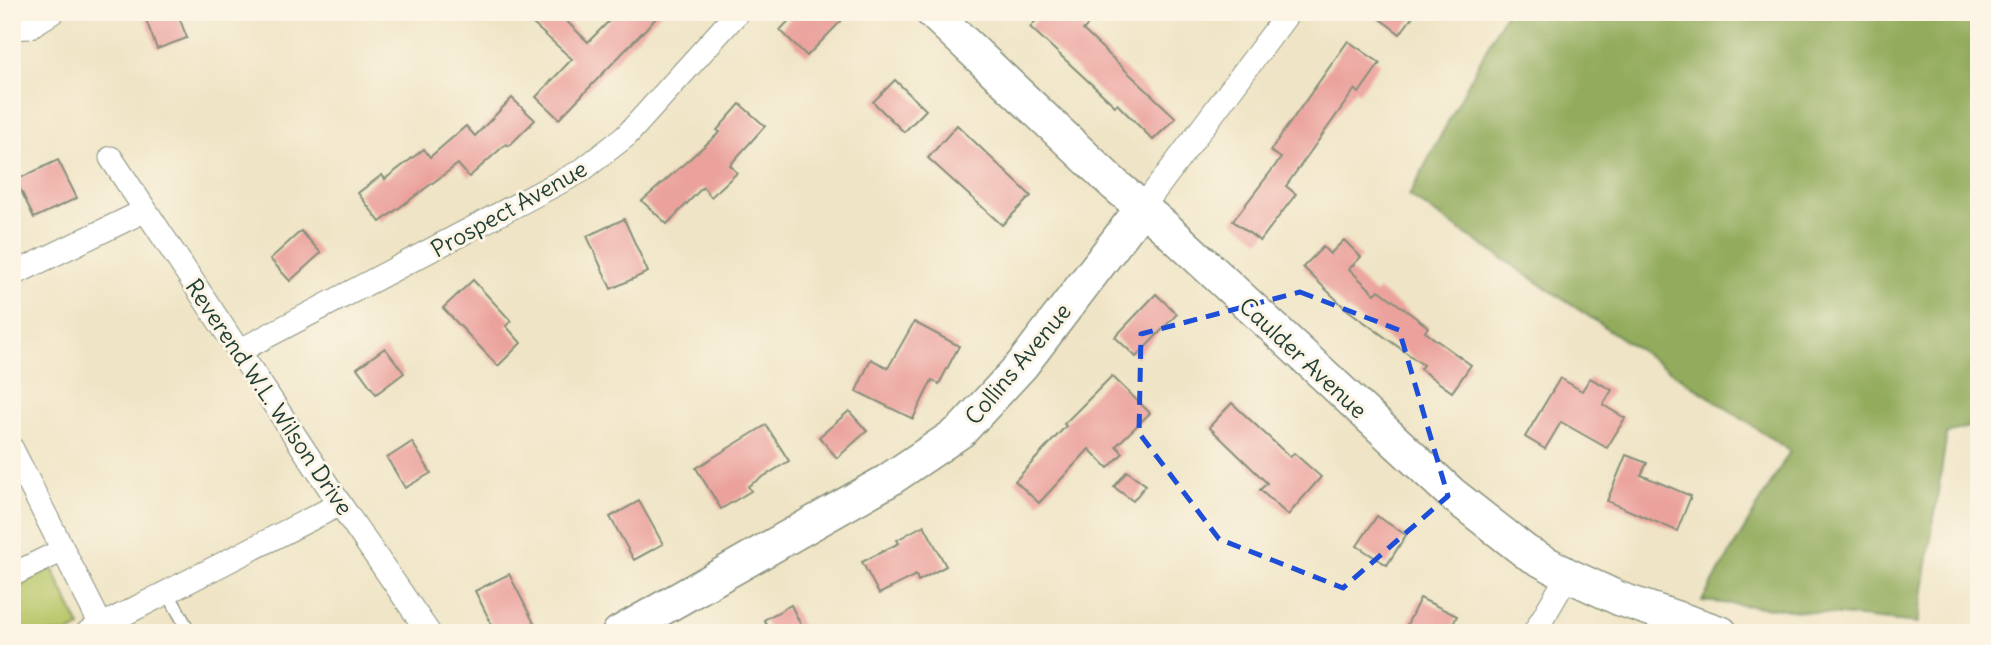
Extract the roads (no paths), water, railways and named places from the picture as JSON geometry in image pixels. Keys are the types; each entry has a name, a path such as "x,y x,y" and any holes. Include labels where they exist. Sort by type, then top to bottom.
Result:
{"street":[{"path":"12,28 29,27 54,12"},
{"name":"Prospect Avenue","path":"239,351 581,171 639,123 738,12"},
{"name":"Caulder Avenue","path":"933,12 1451,494 1526,552 1568,575 1620,599 1721,633"},
{"name":"Collins Avenue","path":"619,633 887,481 961,430 1022,365 1289,12"},
{"name":"Reverend W.L. Wilson Drive","path":"111,158 429,633"},
{"path":"12,275 144,211"},
{"path":"12,449 63,550 94,629 340,503"},
{"path":"12,575 63,550"},
{"path":"1534,633 1568,575"}],"lane":[{"path":"168,593 190,633"}]}
